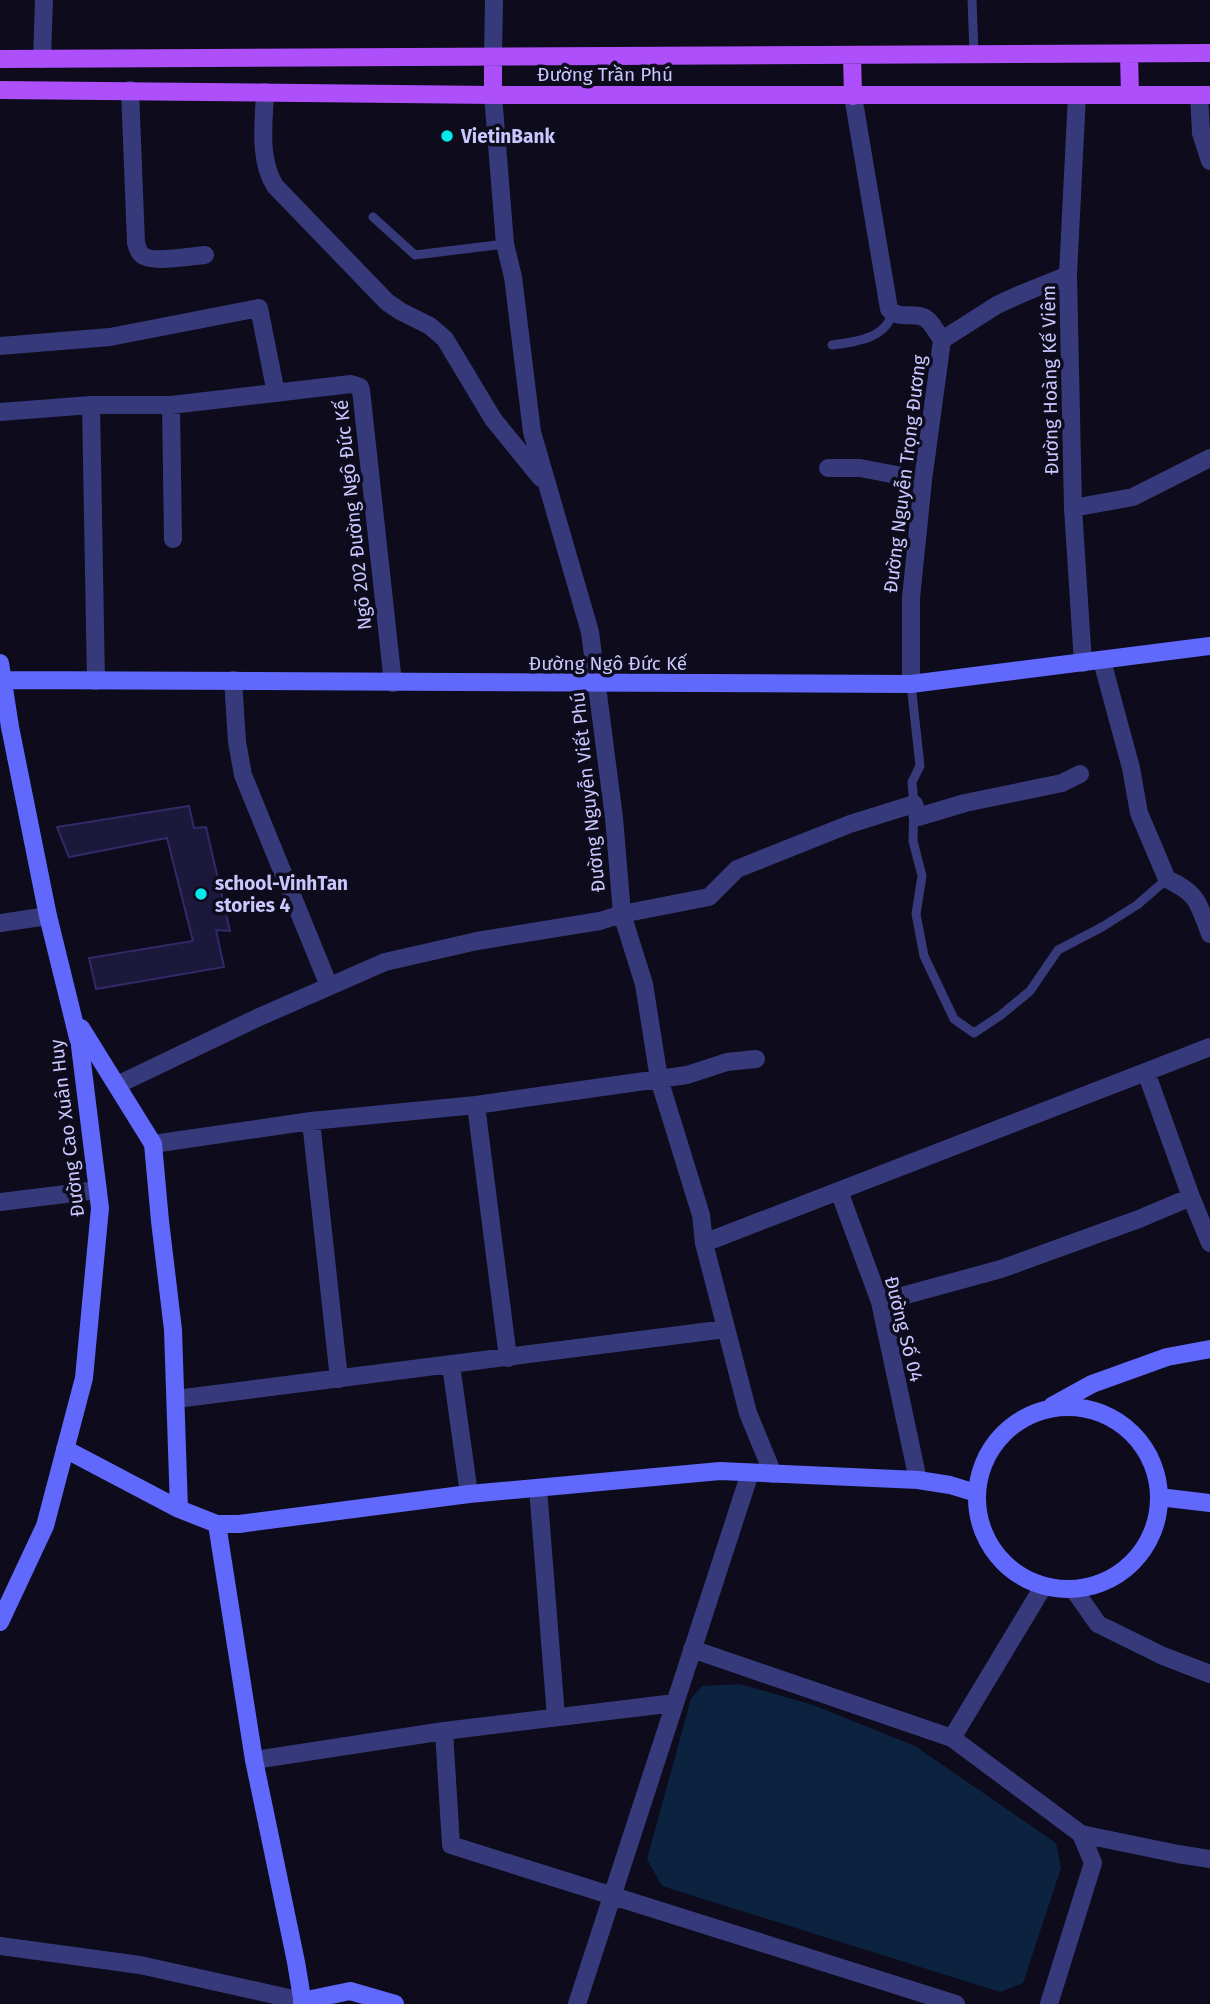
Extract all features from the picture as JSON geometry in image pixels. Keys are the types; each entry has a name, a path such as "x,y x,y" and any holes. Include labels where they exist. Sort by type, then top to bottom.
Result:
{"main road":[{"name":"Đường Trần Phú","path":"0,59 1210,53"},
{"path":"1129,54 1130,95"},
{"path":"852,55 853,96"},
{"path":"493,57 493,95"},
{"name":"Đường Trần Phú","path":"0,90 493,95 1204,95"}],"street":[{"path":"42,59 44,0"},
{"path":"493,57 494,0"},
{"path":"130,90 136,243 139,252 156,259 205,255"},
{"path":"265,92 263,152 269,176 275,186 387,302 430,326 445,339 493,419 546,485"},
{"name":"Đường Nguyễn Viết Phú","path":"493,95 505,244 513,277 532,432 590,632 614,818 622,914 644,984 659,1079 701,1215 705,1243 748,1413 773,1474"},
{"name":"Đường Hoàng Kế Viêm","path":"1077,95 1068,275 1073,508 1083,663"},
{"path":"1204,95 1200,133 1210,161"},
{"path":"853,96 889,309 892,313"},
{"path":"942,340 997,305 1068,275"},
{"path":"0,346 110,337 259,308 276,393"},
{"name":"Đường Nguyễn Trọng Đương","path":"892,313 923,317 942,340 923,480 911,598 911,684"},
{"name":"Ngõ 202 Đường Ngô Đức Kế","path":"0,412 91,405 171,405 355,384 361,390 393,682"},
{"path":"91,405 96,681"},
{"path":"171,405 173,539"},
{"path":"1073,508 1133,498 1210,458"},
{"path":"828,468 860,468 923,480"},
{"name":"Đường Ngô Đức Kế","path":"1,674 96,681 911,684 1210,646"},
{"path":"1102,661 1131,768 1139,813 1167,879 1182,886 1193,896 1210,934"},
{"name":"Đường Cao Xuân Huy","path":"0,1622 45,1526 84,1378 100,1208 80,1046 48,916 1,674"},
{"path":"233,680 237,742 243,775 329,986"},
{"path":"117,1086 257,1018 385,962 709,897 737,870 850,824 914,804 918,817 965,803 1062,783 1080,774"},
{"path":"0,923 48,916"},
{"path":"74,1016 153,1144 173,1329 179,1509"},
{"path":"705,1243 1210,1047"},
{"path":"153,1144 311,1121 476,1105 687,1075 727,1062 756,1059"},
{"path":"1146,1072 1210,1243"},
{"path":"476,1105 508,1357"},
{"path":"311,1121 339,1379"},
{"path":"0,1202 98,1190"},
{"name":"Đường Số 04","path":"839,1191 880,1302 918,1480"},
{"path":"880,1302 1001,1269 1191,1198"},
{"path":"176,1399 726,1329"},
{"path":"1046,1409 1076,1407 1104,1414 1129,1429 1147,1452 1158,1481 1159,1512 1150,1541 1130,1566 1104,1583 1074,1590 1043,1587 1014,1573 993,1551 979,1524 976,1493 982,1464 997,1439 1020,1420 1092,1384 1167,1357 1210,1349"},
{"path":"451,1365 469,1494"},
{"path":"65,1449 179,1509 217,1524 240,1524 469,1494 720,1471 918,1480 950,1485 976,1493"},
{"path":"576,2004 750,1473"},
{"path":"538,1488 556,1717"},
{"path":"1159,1497 1210,1503"},
{"path":"217,1524 254,1760 304,2003"},
{"path":"952,1738 1043,1587"},
{"path":"1074,1590 1098,1624 1163,1656 1210,1674"},
{"path":"692,1649 952,1738 1081,1834 1210,1859"},
{"path":"254,1760 444,1731 675,1703"},
{"path":"444,1731 451,1845 956,2004"},
{"path":"1049,2004 1093,1863 1081,1834"},
{"path":"0,1946 140,1965 304,2003 350,1991 395,2004"}],"lane":[{"path":"972,0 974,54"},
{"path":"373,217 415,255 505,244"},
{"path":"832,345 865,340 891,320 892,313"},
{"path":"911,684 920,766 912,782 913,841 922,876 916,914 924,956 954,1019 974,1032 1001,1015 1030,991 1058,950 1137,905 1167,879"}],"water":[{"path":"740,1684 813,1705 915,1746 1056,1843 1061,1868 1023,1983 1000,1992 662,1886 647,1859 691,1699 702,1686"}],"building":[{"name":"school-VinhTan stories 4","path":"189,806 194,828 206,827 230,931 216,930 224,967 96,989 89,958 193,941 167,838 69,857 57,827"}],"place":[{"name":"VietinBank","path":"447,136"},
{"name":"school-VinhTan stories 4","path":"201,894"}]}
